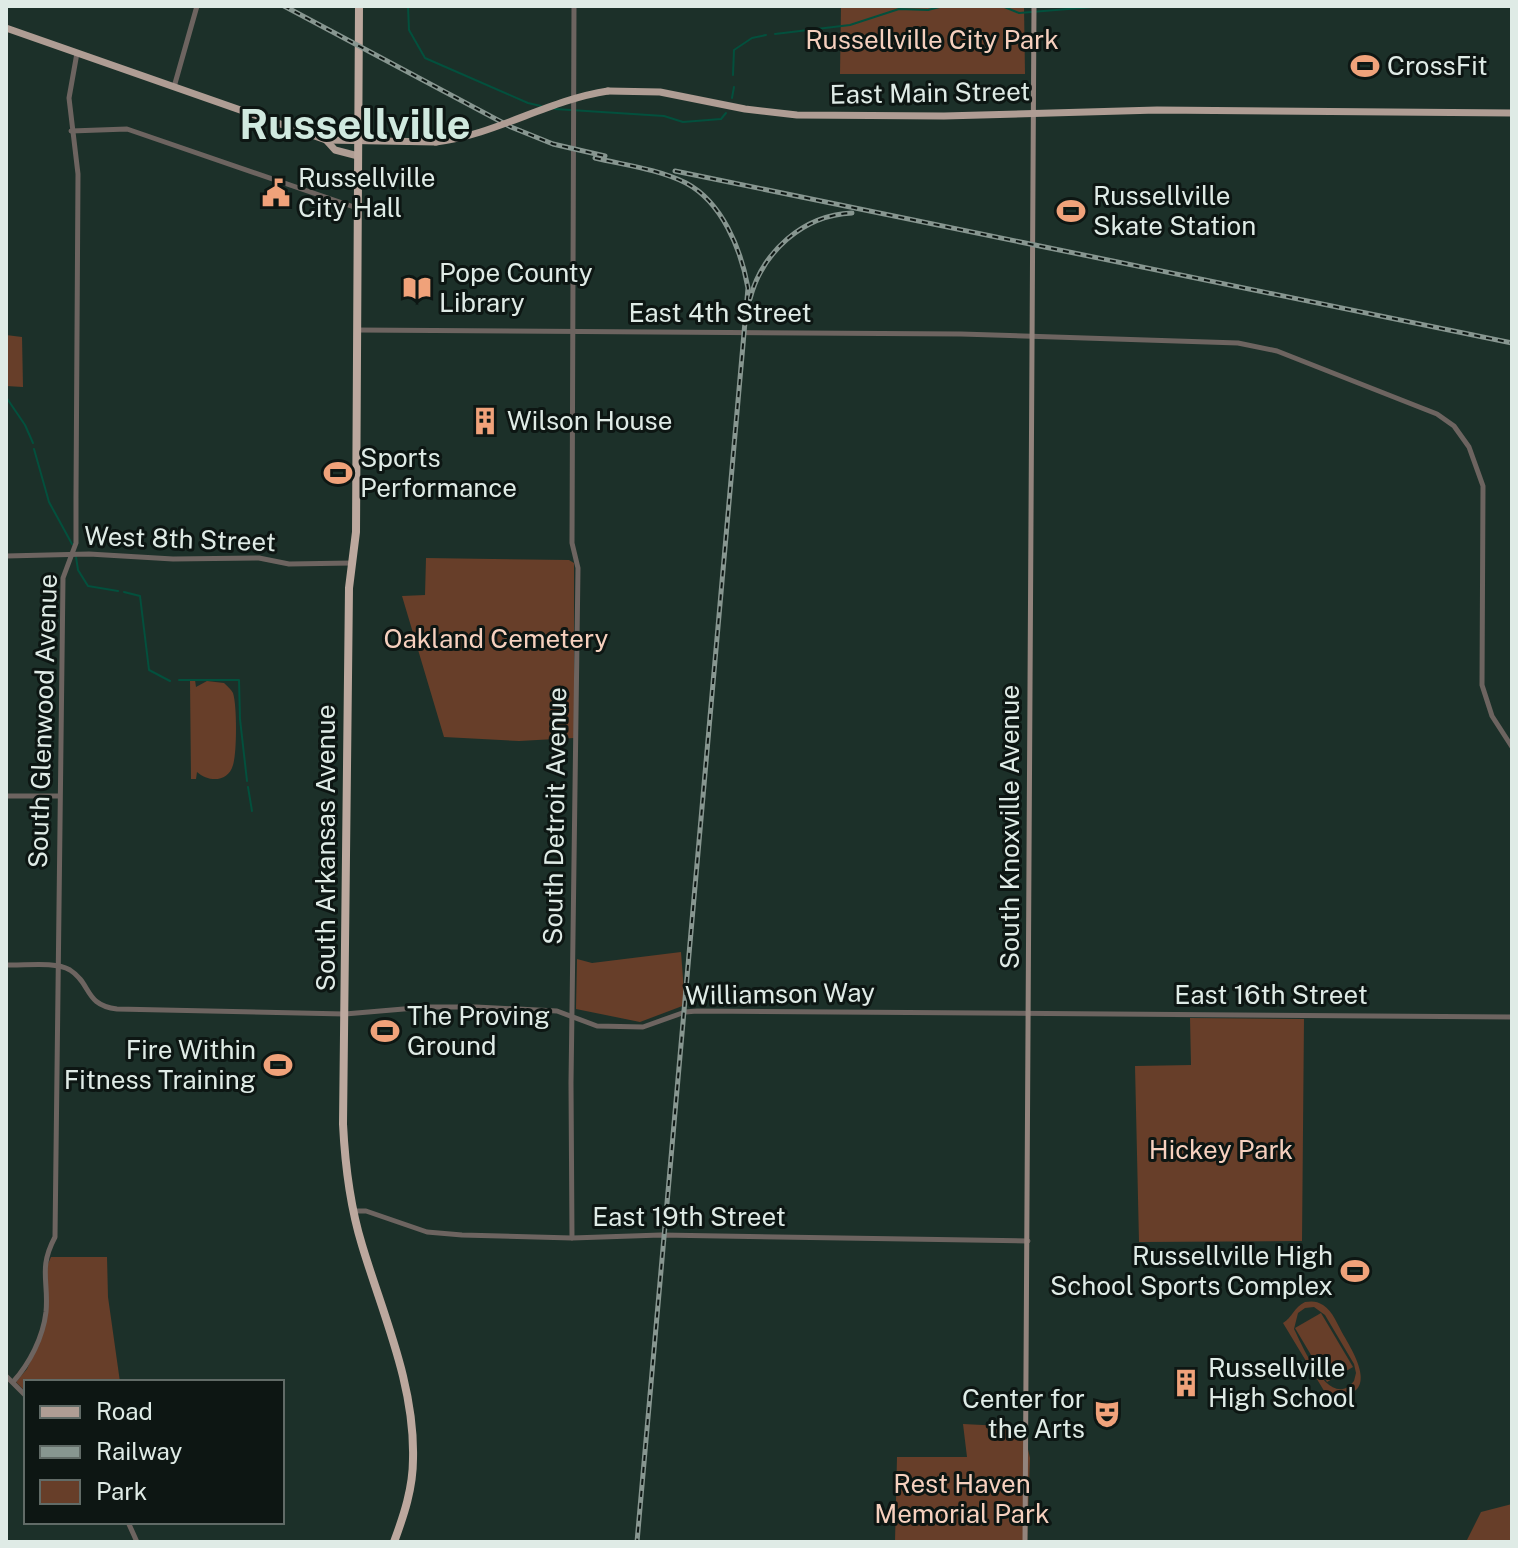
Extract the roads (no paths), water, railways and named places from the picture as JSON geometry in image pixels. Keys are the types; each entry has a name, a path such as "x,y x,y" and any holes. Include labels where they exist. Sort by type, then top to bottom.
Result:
{"highway":[{"name":"South Arkansas Avenue","path":"359,6 356,532 349,588 343,1124 354,1211 411,1412 412,1479 394,1542"}],"main road":[{"name":"South Knoxville Avenue","path":"1025,1542 1034,6"},
{"path":"6,28 326,140 335,150 358,156"},
{"name":"East Main Street","path":"326,140 436,142 468,135 564,100 608,91 660,92 745,109 797,115 944,116 1157,110 1512,113"}],"street":[{"path":"174,87 197,6"},
{"name":"South Detroit Avenue","path":"572,1238 578,568 572,543 574,6"},
{"name":"South Glenwood Avenue","path":"13,1382 25,1368 42,1331 46,1311 44,1266 55,1237 63,578 76,543 78,174 69,98 77,53"},
{"path":"71,131 127,129 358,208"},
{"name":"East 4th Street","path":"357,330 1034,336 1238,343 1277,351 1437,414 1454,426 1469,447 1483,486 1482,685 1492,716 1512,747"},
{"name":"West 8th Street","path":"6,556 259,558 289,564 352,563"},
{"path":"6,796 59,796"},
{"path":"6,965 57,966"},
{"name":"Williamson Way","path":"57,966 77,976 94,1001 108,1008 345,1014 427,1007 476,1007 557,1011 597,1026 643,1027 691,1011 1029,1012"},
{"name":"East 16th Street","path":"1029,1012 1512,1017"},
{"name":"East 19th Street","path":"354,1211 366,1211 427,1232 462,1235 1029,1241"},
{"path":"6,1376 24,1394"}],"waterway":[{"path":"408,6 409,30 425,58 541,106"},
{"path":"775,34 850,25 899,9 928,10 943,6"},
{"path":"1002,6 1019,13 1105,6"},
{"path":"733,75 734,50 752,38 766,35"},
{"path":"732,98 734,87"},
{"path":"555,109 664,116 683,122 721,119 726,113"},
{"path":"6,397 33,443"},
{"path":"34,449 49,502 72,544"},
{"path":"76,557 78,570 88,586 118,591"},
{"path":"124,592 140,596 149,670 170,681"},
{"path":"179,680 239,680 247,781"},
{"path":"248,787 252,811"}],"railway":[{"path":"284,6 511,127 553,144 605,156"},
{"path":"595,158 664,174 699,191 728,228 748,288 637,1542"},
{"path":"675,171 1512,343"},
{"path":"750,299 764,266 787,239 817,221 852,213"}],"place":[{"name":"CrossFit","path":"1365,66"},
{"name":"Russellville City Hall","path":"276,193"},
{"name":"Russellville Skate Station","path":"1071,211"},
{"name":"Pope County Library","path":"417,288"},
{"name":"Wilson House","path":"485,421"},
{"name":"Sports Performance","path":"338,473"},
{"name":"The Proving Ground","path":"385,1031"},
{"name":"Fire Within Fitness Training","path":"278,1065"},
{"name":"Russellville High School Sports Complex","path":"1355,1271"},
{"name":"Russellville High School","path":"1186,1383"},
{"name":"Center for the Arts","path":"1107,1414"}],"district":[{"name":"Russellville","path":"355,124"}],"park label":[{"name":"Russellville City Park","path":"932,40"},
{"name":"Oakland Cemetery","path":"496,639"},
{"name":"Hickey Park","path":"1221,1150"},
{"name":"Rest Haven Memorial Park","path":"962,1499"}]}
